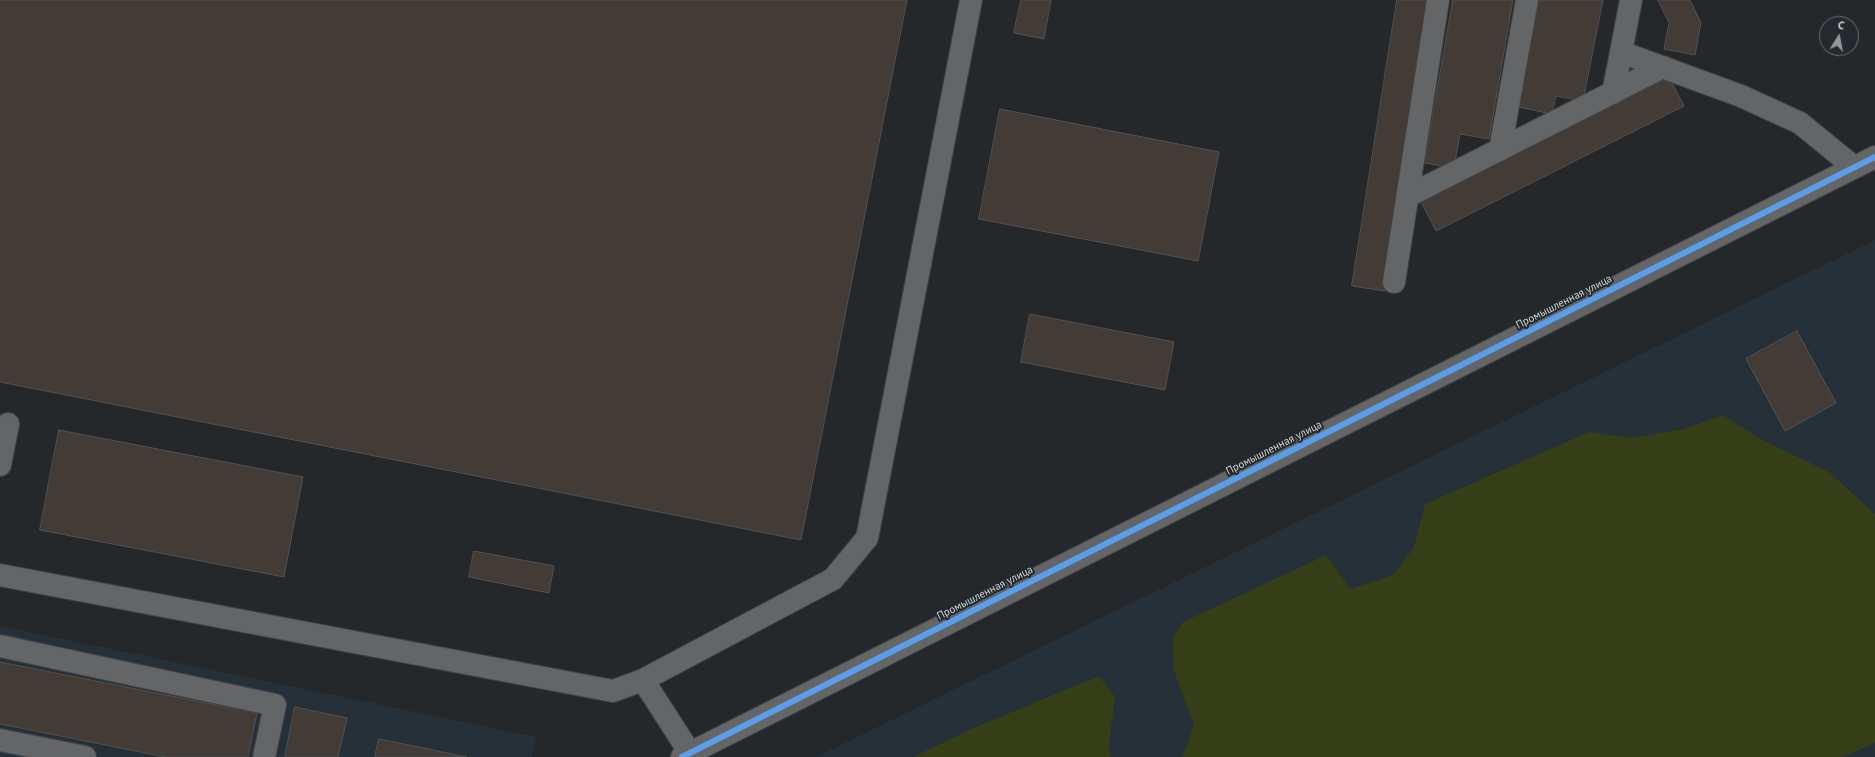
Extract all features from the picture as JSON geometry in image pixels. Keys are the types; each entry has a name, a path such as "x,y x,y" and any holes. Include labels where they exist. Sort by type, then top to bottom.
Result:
{"street":[{"path":"0,575 613,691 643,680 833,579 867,538 971,0"},
{"path":"1394,282 1438,0"},
{"path":"1500,150 1527,0"},
{"path":"1613,93 1631,0"},
{"path":"1621,52 1742,96 1800,123 1854,167"},
{"path":"1408,196 1663,67"},
{"name":"Промышленная улица","path":"686,755 1875,157"},
{"path":"0,465 8,424"},
{"path":"0,646 275,706 264,757"},
{"path":"643,680 686,755"},
{"path":"0,740 85,757"}],"shaded area":[{"path":"1875,240 1875,757 816,757"},
{"path":"0,626 536,737 532,757 0,757"}],"green space":[{"path":"1723,415 1762,440 1829,472 1875,514 1875,743 1842,757 1183,757 1194,725 1173,668 1173,637 1183,622 1326,555 1350,589 1393,575 1414,547 1425,504 1589,432 1631,438 1683,429"},
{"path":"1099,676 1115,697 1109,744 1110,757 913,757 978,726"}],"building":[{"path":"0,0 907,0 801,540 0,382"},
{"path":"1021,0 1051,0 1044,39 1014,33"},
{"path":"1397,0 1430,0 1385,291 1352,286"},
{"path":"1453,0 1513,0 1489,139 1460,134 1454,168 1425,163"},
{"path":"1538,0 1603,0 1583,101 1556,96 1552,114 1518,107"},
{"path":"1658,0 1690,0 1701,23 1695,55 1664,49 1669,23"},
{"path":"1668,75 1684,106 1436,231 1420,200"},
{"path":"1000,109 1219,152 1198,261 979,219"},
{"path":"1030,314 1174,342 1165,390 1021,362"},
{"path":"1797,331 1836,403 1785,431 1746,359"},
{"path":"59,430 303,477 284,577 40,530"},
{"path":"474,551 554,566 549,593 469,577"},
{"path":"0,662 257,713 248,757 166,757 0,724"},
{"path":"295,707 347,718 338,757 285,757"},
{"path":"379,739 467,757 375,757"}],"cycle path":[{"path":"682,757 1875,157"}]}
